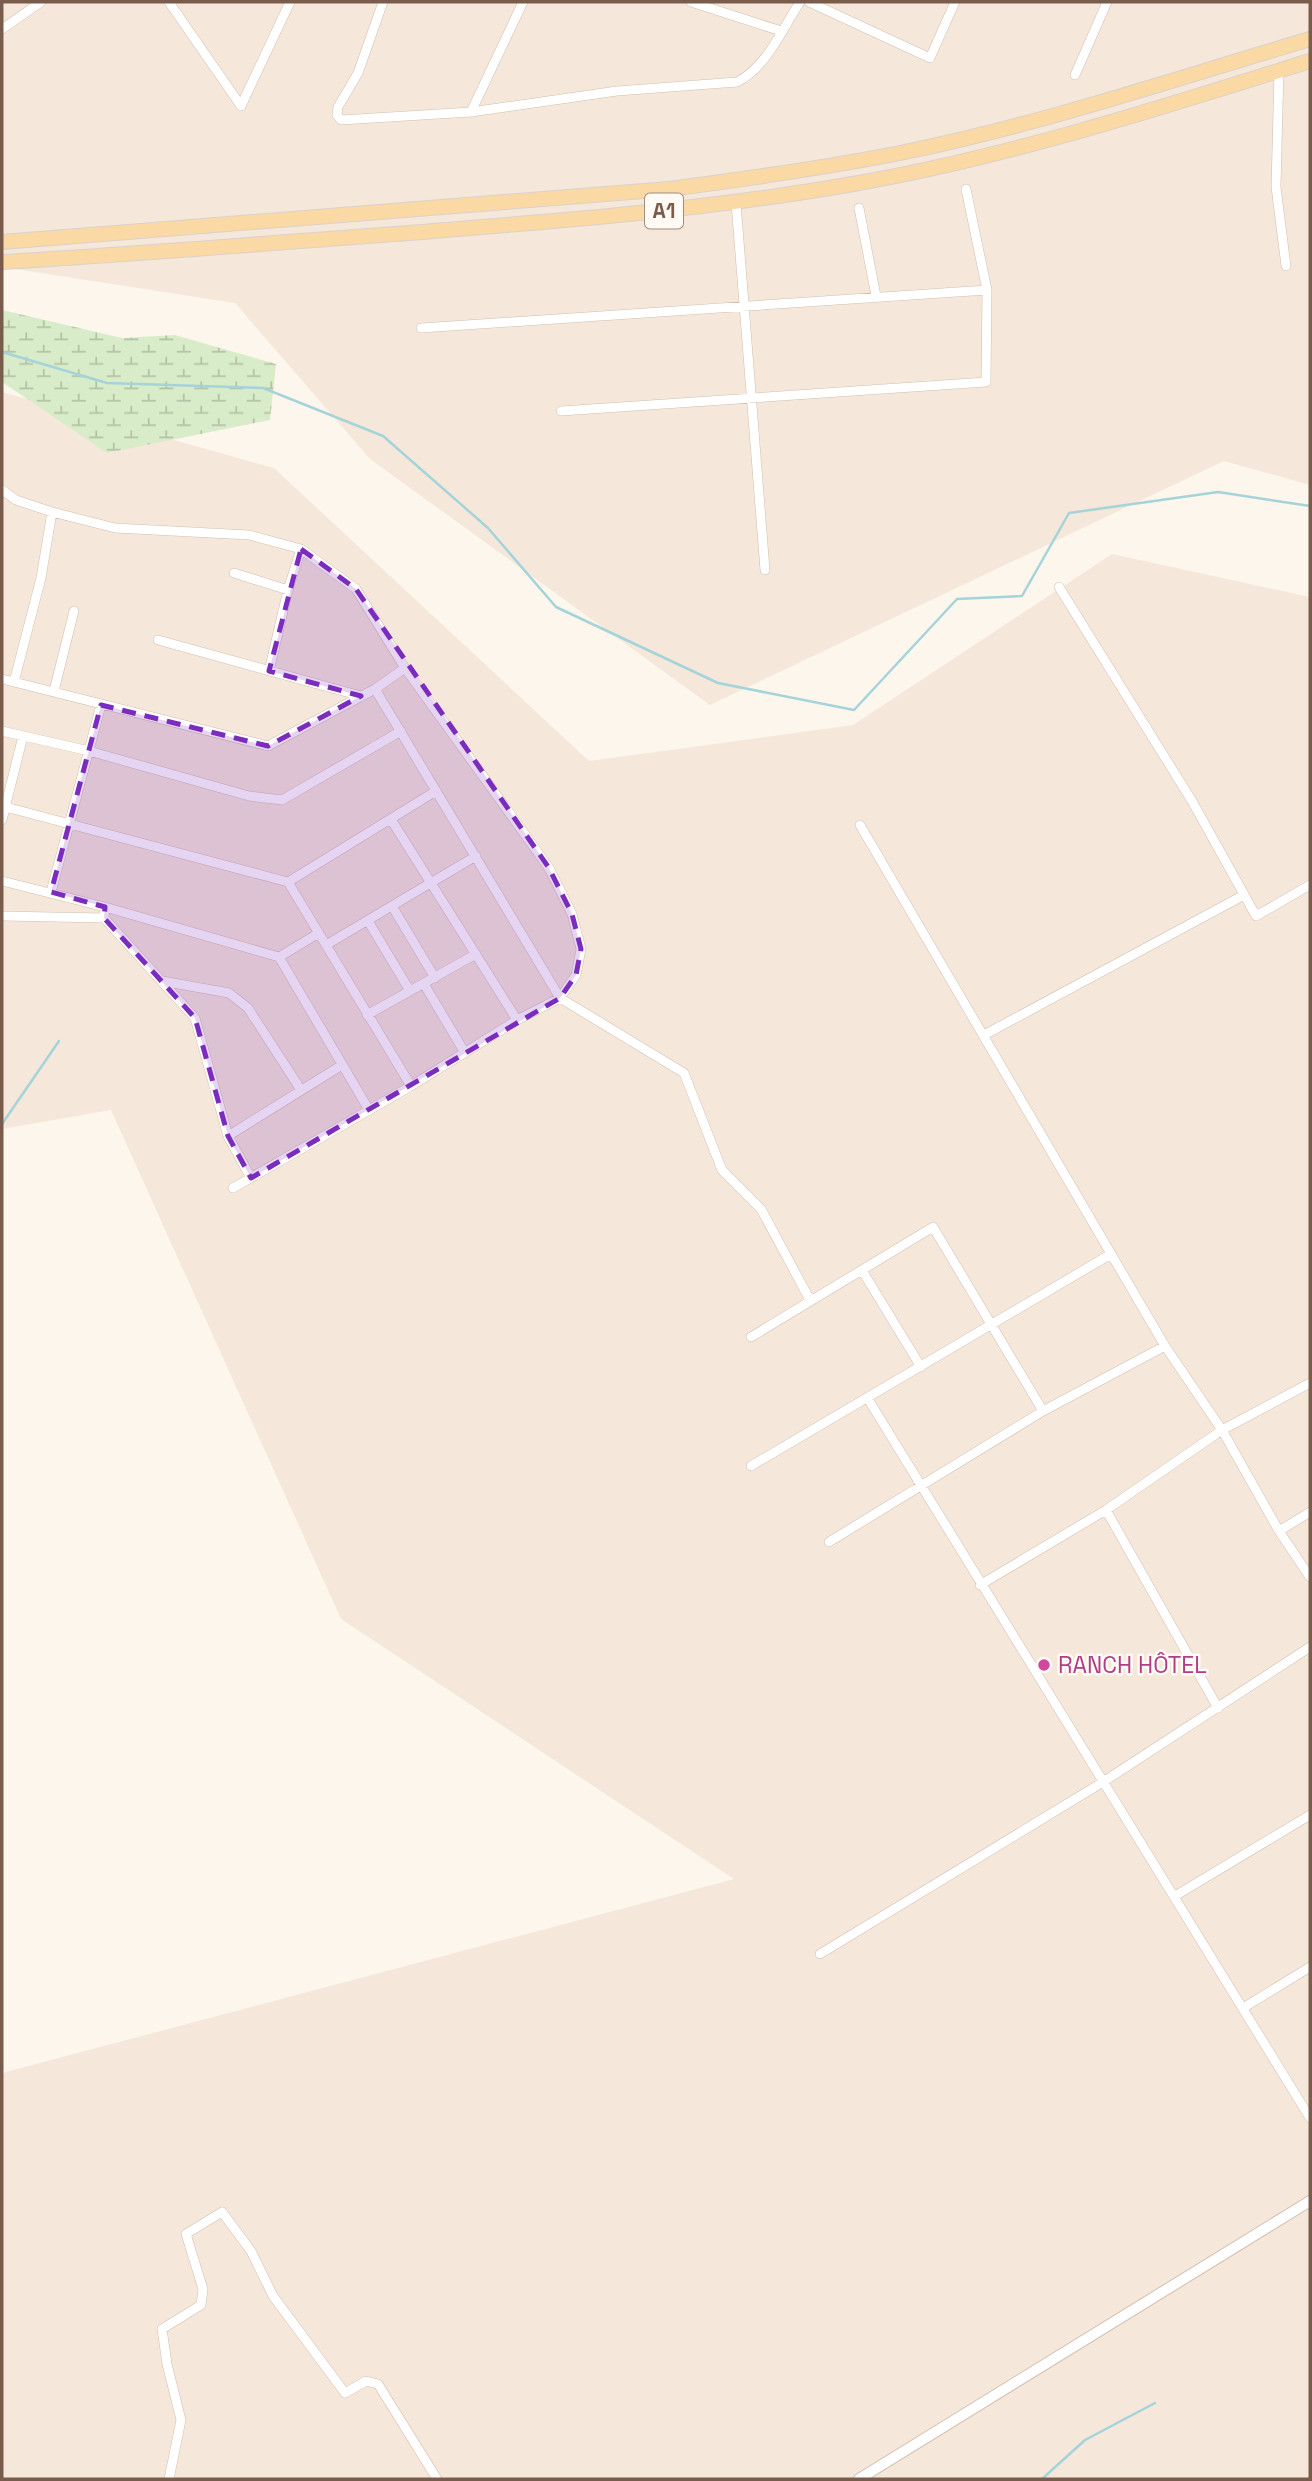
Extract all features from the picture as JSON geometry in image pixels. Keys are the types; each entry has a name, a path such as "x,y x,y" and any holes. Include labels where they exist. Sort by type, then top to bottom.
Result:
{"main road":[{"name":"A1","path":"2,242 669,190 734,181 901,153 956,140 1082,107 1310,39"},
{"name":"A1","path":"2,262 607,217 736,203 855,184 958,162 1310,61"}],"street":[{"path":"2,29 41,2"},
{"path":"169,2 241,106 290,2"},
{"path":"383,2 358,73 338,107 337,115 341,120 471,112 617,91 737,82 750,75 761,63 800,2"},
{"path":"471,112 523,2"},
{"path":"691,2 781,31"},
{"path":"809,2 930,58 955,2"},
{"path":"1075,75 1107,2"},
{"path":"1279,71 1276,187 1286,266"},
{"path":"561,411 986,382 988,290 966,189"},
{"path":"736,203 765,570"},
{"path":"859,208 876,296"},
{"path":"421,328 988,290"},
{"path":"2,490 16,500 114,528 249,536 301,550 356,589 405,668 549,868 572,914 581,949 576,975 560,998 517,1020 411,1086 233,1188"},
{"path":"14,682 41,578 52,512"},
{"path":"269,671 288,590 301,550"},
{"path":"234,573 288,590"},
{"path":"1059,587 1192,801 1256,916 1310,885"},
{"path":"54,691 74,611"},
{"path":"158,640 361,696"},
{"path":"2,679 268,746 375,689 405,668"},
{"path":"375,689 560,998 684,1073 722,1170 761,1209 810,1300"},
{"path":"51,892 101,705"},
{"path":"2,732 89,751 250,796 282,800 401,731"},
{"path":"2,820 3,806 23,736"},
{"path":"288,882 392,821 436,791"},
{"path":"3,806 288,882 411,1086"},
{"path":"392,821 517,1020"},
{"path":"860,825 1165,1346 1222,1430 1279,1531 1310,1577"},
{"path":"326,945 476,856"},
{"path":"2,881 51,892 279,957 369,1110"},
{"path":"984,1035 1244,895"},
{"path":"393,906 435,978"},
{"path":"104,918 105,907"},
{"path":"2,916 104,918 195,1018 228,1136 251,1178"},
{"path":"368,921 410,991"},
{"path":"279,957 318,933"},
{"path":"368,1015 476,954"},
{"path":"162,981 229,993 248,1008 301,1090"},
{"path":"424,985 465,1053"},
{"path":"228,1136 342,1065"},
{"path":"751,1337 810,1300 863,1272 933,1227 1043,1411"},
{"path":"751,1466 1111,1254"},
{"path":"863,1272 921,1367"},
{"path":"829,1542 1043,1411 1165,1346"},
{"path":"980,1585 1106,1510 1222,1430 1310,1383"},
{"path":"868,1399 920,1488 1310,2118"},
{"path":"1106,1510 1218,1708"},
{"path":"1279,1531 1310,1512"},
{"path":"820,1954 1102,1782 1310,1647"},
{"path":"1175,1896 1310,1815"},
{"path":"1242,2008 1310,1966"},
{"path":"859,2479 1310,2201"},
{"path":"169,2479 181,2420 167,2364 162,2329 201,2305 203,2289 186,2234 222,2212 251,2251 273,2297 345,2393 366,2381 378,2384 438,2479"}],"highlighted area":[{"path":"301,549 356,589 549,868 572,914 581,949 576,975 560,998 251,1178 228,1136 195,1018 104,918 105,907 51,892 101,705 268,746 361,696 269,671"}],"shaded area":[{"path":"2,2 1310,2 1310,485 1224,461 710,705 370,459 235,303 2,267"},
{"path":"2,392 274,468 589,761 853,725 1112,554 1310,597 1310,2479 2,2479 2,2073 734,1879 341,1619 111,1110 2,1129"}],"green space":[{"path":"2,310 122,338 175,335 276,364 270,420 107,453 2,382"}],"waterway":[{"path":"2,352 107,383 263,388 383,436 488,528 556,607 718,683 854,710 957,599 1022,596 1069,513 1218,492 1310,506"},
{"path":"2,1124 59,1041"},
{"path":"1042,2479 1085,2440 1155,2403"}],"place":[{"name":"RANCH HÔTEL","path":"1044,1665"}]}
